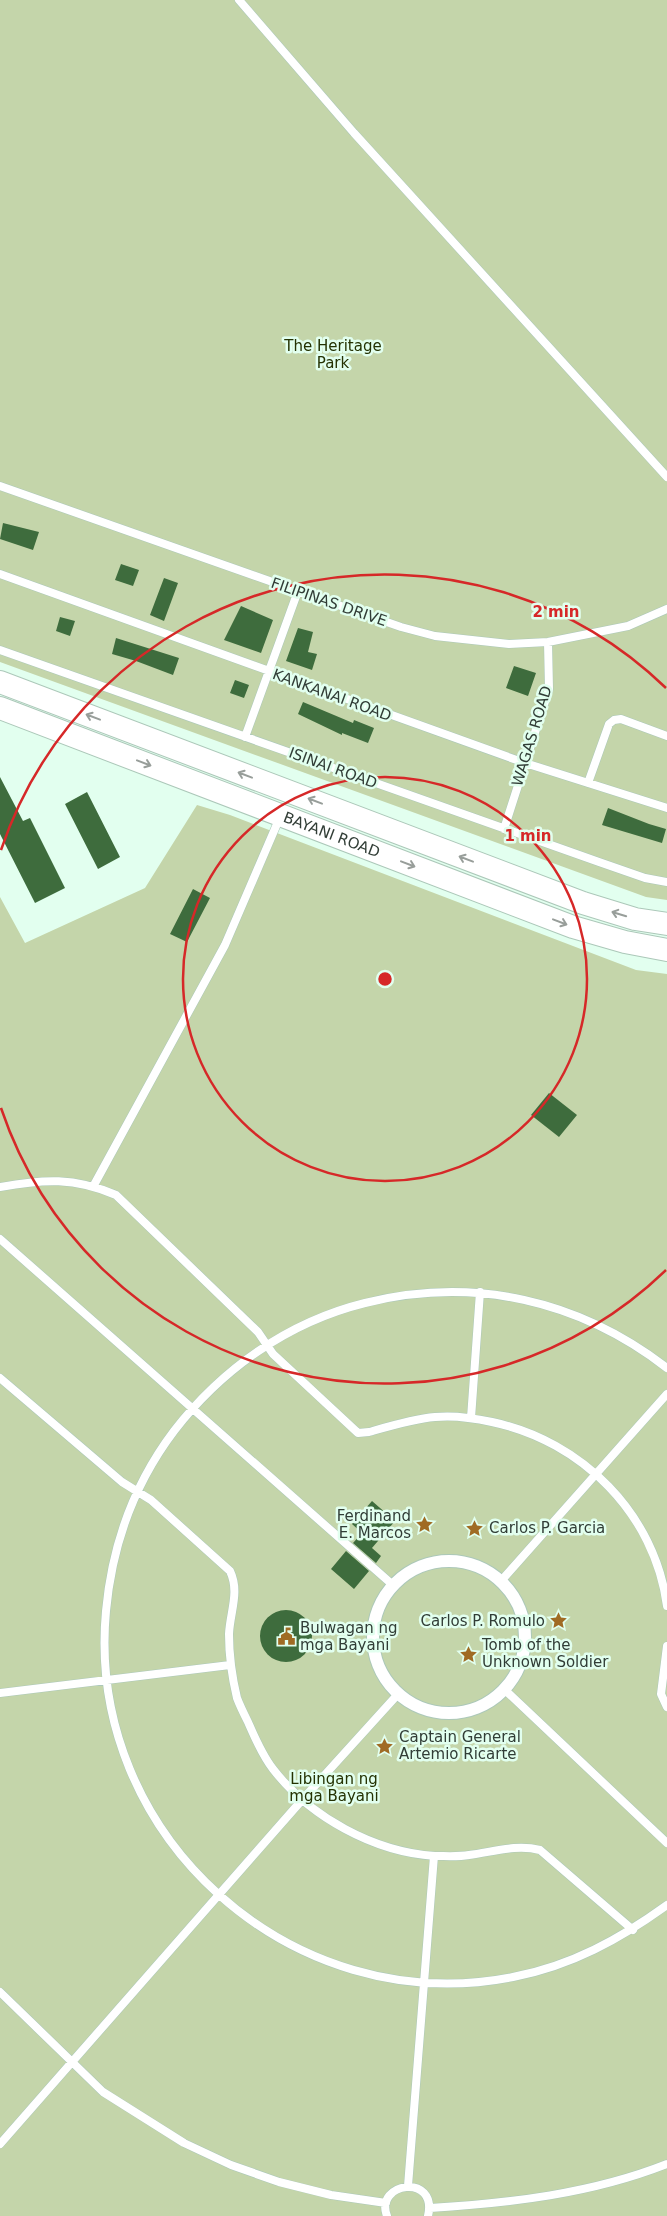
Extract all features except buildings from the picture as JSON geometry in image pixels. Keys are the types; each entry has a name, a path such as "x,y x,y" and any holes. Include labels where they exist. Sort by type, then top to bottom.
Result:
{"main road":[{"name":"BAYANI ROAD","path":"0,682 583,903 635,919 667,924"},
{"name":"BAYANI ROAD","path":"0,708 573,927 625,942 667,950"}],"street":[{"path":"446,1561 475,1565 489,1571 501,1580 518,1605 525,1634 520,1664 504,1689 480,1706 452,1712 424,1708 399,1693 381,1670 374,1641 378,1611 394,1586 404,1576 417,1568 446,1561"}],"lane":[{"path":"239,0 367,147 667,477"},
{"name":"FILIPINAS DRIVE","path":"0,486 402,627 435,636 509,644 548,642 628,626 667,609"},
{"name":"KANKANAI ROAD","path":"0,574 525,763 667,808"},
{"path":"245,737 298,591"},
{"name":"WAGAS ROAD","path":"504,829 549,689 548,642"},
{"name":"ISINAI ROAD","path":"0,650 644,878 667,882"},
{"path":"588,783 609,724 614,720 620,719 667,736"},
{"path":"94,1185 225,945 281,815"},
{"path":"0,1187 27,1182 64,1180 94,1185 116,1195 258,1332 273,1354 358,1433 436,1417 471,1418 506,1425 540,1437 570,1454 596,1473 622,1501 642,1531 655,1559 666,1591 667,1606"},
{"path":"0,1239 394,1586"},
{"path":"667,1368 607,1329 567,1311 524,1299 480,1292 436,1291 391,1296 348,1307 306,1323 267,1344 227,1374 192,1408 162,1448 137,1491 120,1536 109,1584 104,1632 106,1681 116,1730 132,1776 155,1821 184,1861 219,1896 254,1924 294,1948 336,1965 380,1977 425,1983 468,1983 512,1978 554,1967 595,1951 633,1930 667,1905"},
{"path":"471,1418 480,1292"},
{"path":"0,1378 122,1482 151,1500 230,1571 235,1587 229,1632 230,1665 238,1700 255,1740 273,1768 302,1800 331,1821 360,1837 398,1850 434,1856 468,1856 520,1847 540,1850 633,1930"},
{"path":"501,1580 667,1394"},
{"path":"667,1646 661,1694 667,1707"},
{"path":"0,1694 230,1665"},
{"path":"504,1689 667,1843"},
{"path":"0,2144 302,1800 399,1693"},
{"path":"408,2186 434,1856"},
{"path":"0,1992 103,2092 184,2143 231,2164 279,2182 322,2193 386,2203"},
{"path":"387,2216 386,2203 390,2194 399,2188 408,2186 417,2188 423,2193 428,2200 429,2212 577,2191 636,2176 667,2164"}],"green space":[{"name":"The Heritage Park","path":"0,0 667,0 667,900 646,897 0,662"},
{"name":"Libingan ng mga Bayani","path":"197,805 230,815 636,970 667,974 667,2216 0,2216 0,897 25,943 145,888"}],"place":[{"name":"Ferdinand E. Marcos","path":"425,1525"},
{"name":"Carlos P. Garcia","path":"475,1528"},
{"name":"Carlos P. Romulo","path":"559,1621"},
{"name":"Bulwagan ng mga Bayani","path":"286,1637"},
{"name":"Tomb of the Unknown Soldier","path":"468,1654"},
{"name":"Captain General Artemio Ricarte","path":"385,1746"}]}
